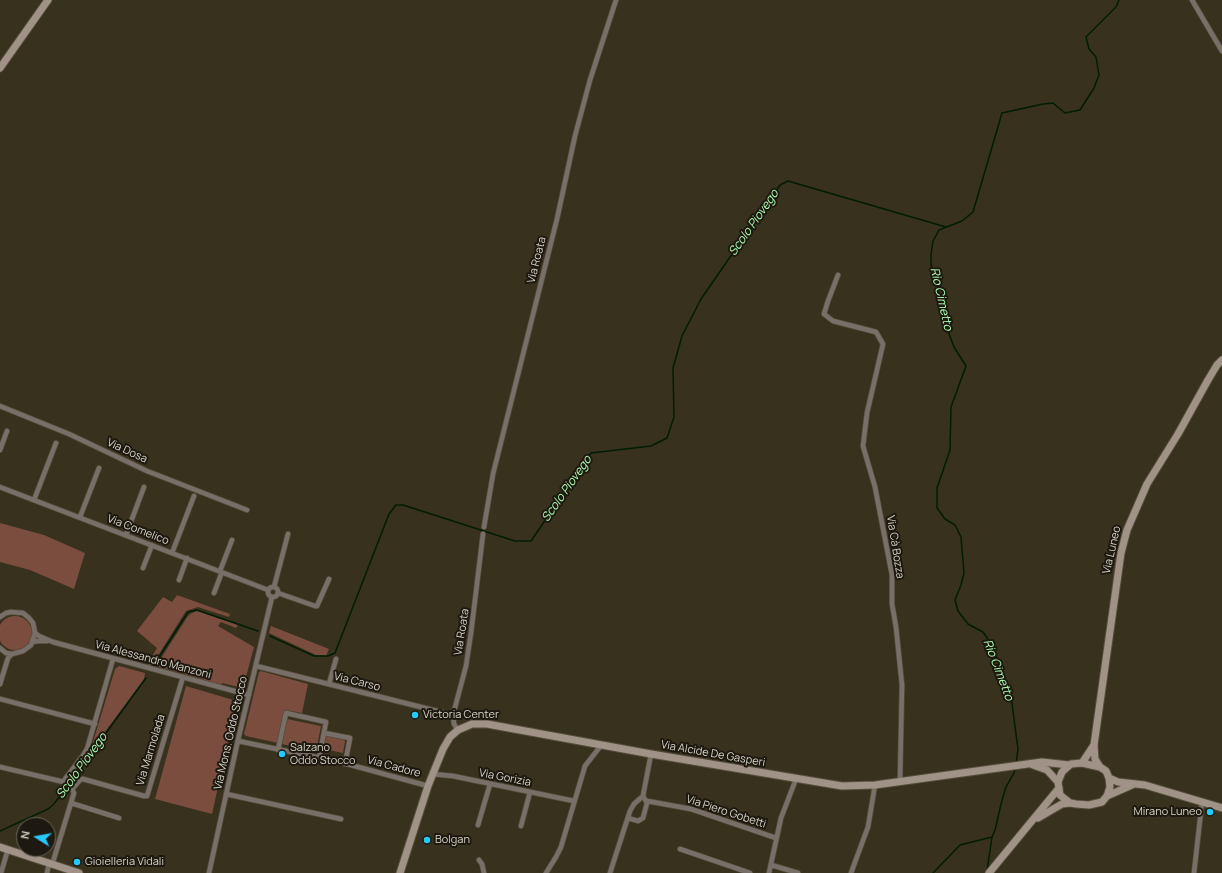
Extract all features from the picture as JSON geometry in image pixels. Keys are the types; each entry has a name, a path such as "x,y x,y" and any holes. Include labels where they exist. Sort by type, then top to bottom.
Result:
{"street":[{"path":"0,68 48,0"},
{"name":"Via Roata","path":"484,527 493,474 557,219 575,136 590,80 616,0"},
{"path":"1192,0 1222,51"},
{"name":"Via Cà Bozza","path":"838,275 824,314 833,321 876,332 883,344 867,413 863,446 875,487 892,575 892,604 902,685 900,781"},
{"name":"Via Luneo","path":"1094,745 1119,567 1127,530 1147,484 1178,434 1217,365 1222,360"},
{"name":"Via Dosa","path":"0,406 69,434 147,470 247,510"},
{"path":"0,450 7,431"},
{"path":"34,500 56,443"},
{"path":"80,517 99,468"},
{"name":"Via Comelico","path":"0,487 268,590"},
{"path":"126,535 144,488"},
{"path":"172,553 194,496"},
{"path":"274,587 288,534"},
{"name":"Via Roata","path":"453,715 466,666 483,534"},
{"path":"214,593 232,540"},
{"path":"143,568 152,545"},
{"path":"179,580 187,558"},
{"path":"274,587 278,590 278,593 317,606 329,579"},
{"path":"274,587 271,587 268,590 268,594 272,597 278,593"},
{"name":"Via Mons. Oddo Stocco","path":"209,873 272,597"},
{"path":"0,617 11,612 22,613 33,623 35,633 32,642 26,650 12,654 4,652 0,648"},
{"path":"35,633 53,642"},
{"path":"32,642 38,640 53,642"},
{"name":"Via Alessandro Manzoni","path":"53,642 249,695"},
{"path":"3,671 4,652"},
{"path":"0,684 8,658 12,654"},
{"path":"47,873 74,793 65,779 84,754 95,724 114,658"},
{"path":"329,684 336,660"},
{"name":"Via Carso","path":"256,666 453,715"},
{"name":"Via Marmolada","path":"68,785 83,779 147,796 183,677"},
{"path":"0,699 95,724"},
{"path":"278,750 286,714 326,722 318,758"},
{"path":"400,873 432,774 446,742 458,730 454,724 453,715"},
{"name":"Via Alcide De Gasperi","path":"458,730 472,724 487,724 651,754 842,786 875,785 1022,766 1042,762 1069,766"},
{"path":"324,732 350,738 345,764"},
{"name":"Via Cadore","path":"238,741 345,764 428,786"},
{"path":"546,873 561,847 585,766 599,748 600,744"},
{"path":"1082,763 1094,745"},
{"path":"1094,745 1095,759 1100,767"},
{"path":"610,873 632,807 643,796 651,754"},
{"path":"990,872 1026,829 1058,785 1062,772 1071,764 1082,763 1100,767 1106,771 1109,778 1110,787 1107,796 1102,802 1096,805 1070,803 1062,804 1047,812 1026,829"},
{"path":"1031,764 1047,770 1058,785 1060,795 1070,803"},
{"path":"0,767 68,785"},
{"name":"Via Gorizia","path":"432,774 574,801"},
{"path":"1109,778 1118,782 1144,785 1222,808"},
{"path":"769,873 781,818 796,779"},
{"path":"478,825 490,784"},
{"path":"851,873 868,827 875,785"},
{"path":"1107,796 1134,785"},
{"path":"521,826 530,792"},
{"path":"226,794 341,819"},
{"path":"628,818 635,820 642,819 647,801 643,796"},
{"name":"Via Piero Gobetti","path":"647,801 691,809 776,838"},
{"path":"1194,873 1202,802"},
{"path":"71,803 119,818"},
{"path":"0,847 79,873"},
{"path":"1,871 8,849"},
{"path":"680,849 750,873"},
{"path":"479,860 482,864 484,873"},
{"path":"771,865 798,873"}],"shaded area":[{"path":"0,523 44,535 85,553 74,589 30,570 0,562"},
{"path":"177,595 230,614 229,617 198,607 186,611 152,665 147,665 157,648 137,631 163,597 172,602"},
{"path":"197,611 238,625 236,628 221,622 218,626 254,647 243,688 222,683 221,685 156,666 188,616"},
{"path":"15,616 27,621 32,633 27,645 15,650 3,645 -2,633 3,621"},
{"path":"271,626 329,649 326,656 316,655 269,633"},
{"path":"119,666 145,673 144,679 90,752 115,669"},
{"path":"261,671 308,684 302,713 285,710 278,743 246,736 244,734 259,672"},
{"path":"186,686 237,701 212,814 155,799"},
{"path":"287,719 321,726 316,752 282,744"},
{"path":"326,736 343,739 345,741 343,753 324,749"}],"waterway":[{"name":"Rio Cimetto","path":"1016,764 1018,749 1011,696 992,645 983,632 968,624 958,611 955,600 964,573 961,537 955,525 945,519 937,508 937,488 950,450 951,407 966,366 954,347 945,323 931,264 931,255 933,241 939,230 962,221 973,212 1002,113 1053,103 1065,113 1080,110 1094,88 1099,75 1096,57 1089,49 1086,37 1116,7 1119,0"},
{"name":"Scolo Piovego","path":"270,636 314,656 328,656 335,653 389,514 396,505 403,505 515,541 531,541 591,453 651,446 667,438 674,417 673,368 682,336 701,299 780,185 788,181 946,227"},
{"name":"Scolo Piovego","path":"154,665 188,612 197,610 258,631"},
{"name":"Scolo Piovego","path":"69,784 146,678"},
{"name":"Rio Cimetto","path":"987,871 992,837 1002,800 1015,768"},
{"name":"Scolo Piovego","path":"0,831 48,809 67,787"},
{"path":"933,873 960,845 992,837"}],"place":[{"name":"Victoria Center","path":"415,715"},
{"name":"Salzano Oddo Stocco","path":"282,754"},
{"name":"Mirano Luneo","path":"1210,812"},
{"name":"Bolgan","path":"427,840"},
{"name":"Gioielleria Vidali","path":"77,862"}]}
